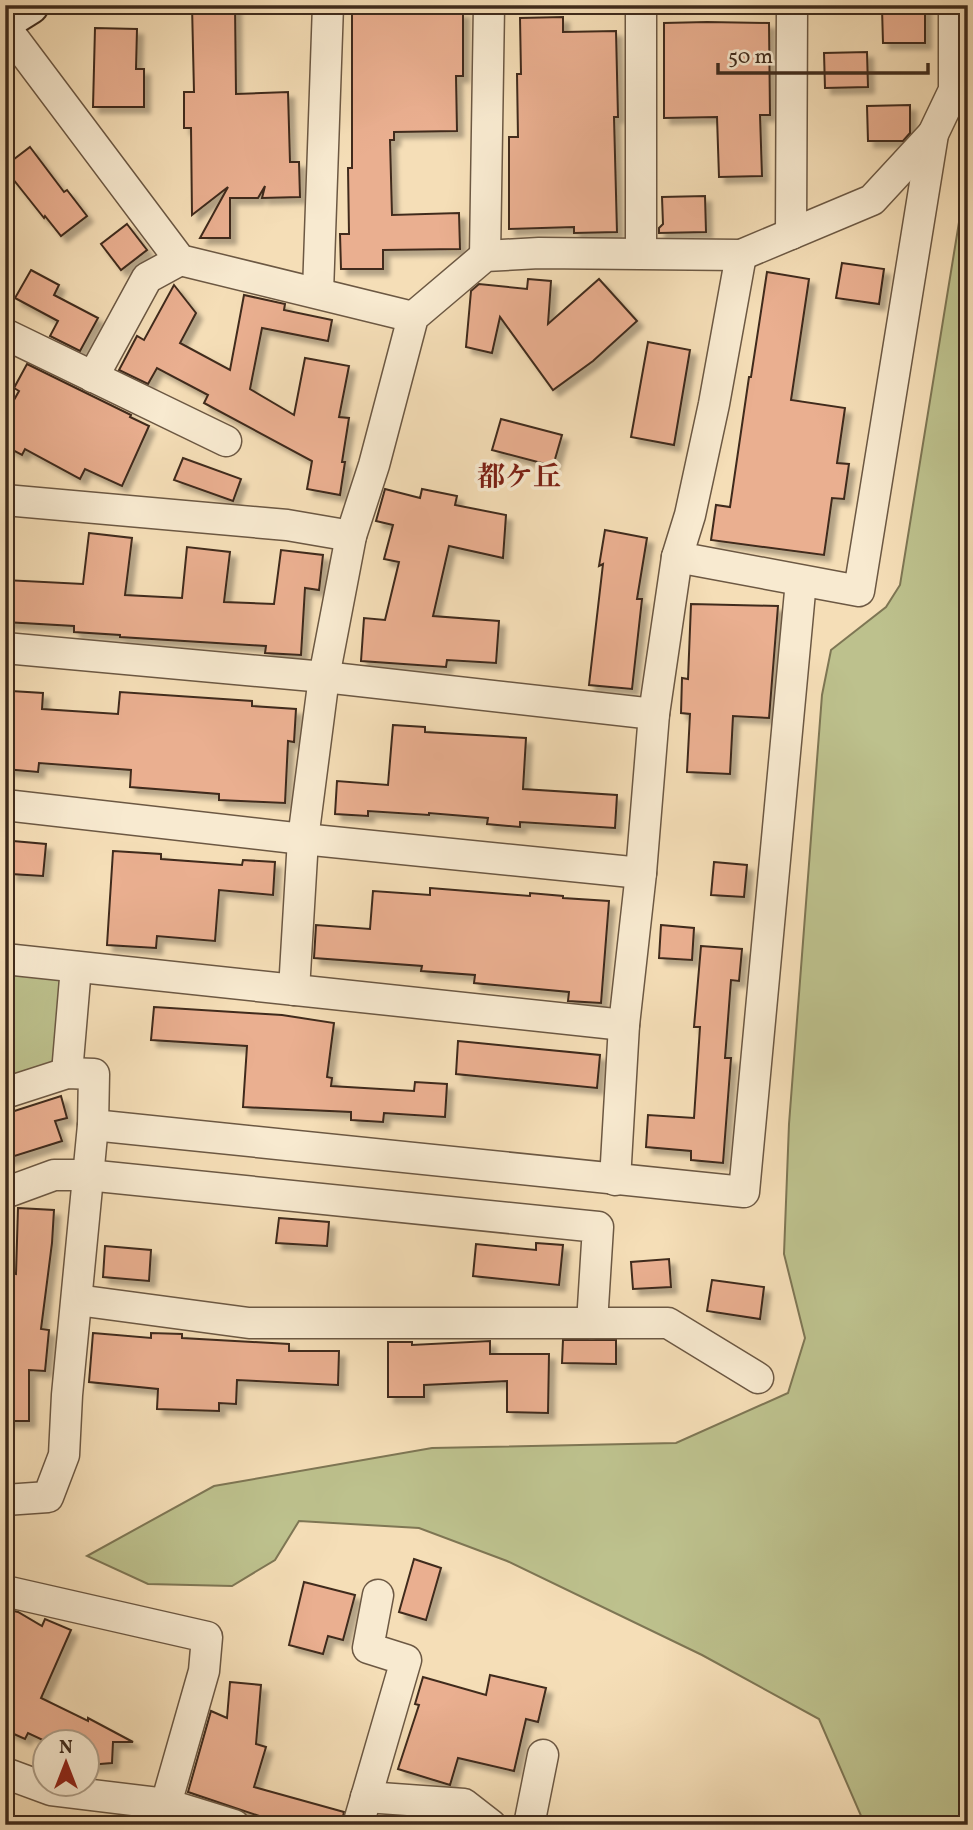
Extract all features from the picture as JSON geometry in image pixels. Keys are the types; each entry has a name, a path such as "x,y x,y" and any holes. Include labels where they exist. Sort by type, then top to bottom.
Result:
{"street":[{"path":"5,20 29,5"},
{"path":"318,292 328,5"},
{"path":"485,256 489,5"},
{"path":"640,5 641,253"},
{"path":"791,234 792,5"},
{"path":"677,557 859,591 933,134 954,90 954,5"},
{"path":"5,27 180,260 413,317"},
{"path":"294,990 303,839 324,677 351,536 374,465 413,317 485,256 539,253 741,255 872,200 933,134"},
{"path":"615,1180 624,1025 641,873 654,714 677,557 690,515 715,404 741,255"},
{"path":"93,377 147,278 180,260"},
{"path":"5,334 226,441"},
{"path":"5,500 287,525 351,536"},
{"path":"93,1125 744,1192 800,581"},
{"path":"5,648 324,677 654,714"},
{"path":"5,805 303,839 641,873"},
{"path":"5,959 624,1025"},
{"path":"67,1073 76,967"},
{"path":"5,1093 67,1073 94,1074 93,1125 66,1395 64,1455 48,1497 5,1500"},
{"path":"5,1193 54,1175 87,1175 598,1227 592,1323"},
{"path":"76,1300 249,1323 668,1323 758,1378"},
{"path":"5,1591 207,1637 204,1671 166,1804"},
{"path":"379,1595 368,1648 406,1660 362,1811 464,1804 491,1825"},
{"path":"529,1825 543,1755"},
{"path":"5,1773 51,1790 166,1804 234,1825"}],"green space":[{"path":"968,167 968,1825 865,1825 819,1719 702,1655 507,1561 419,1528 299,1521 275,1560 232,1586 148,1584 87,1556 214,1486 432,1448 676,1443 788,1393 805,1338 784,1254 789,1124 822,695 831,650 886,607 900,585"},
{"path":"5,968 67,973 59,1066 5,1083"}],"building":[{"path":"192,5 235,5 236,94 288,92 290,162 299,162 300,197 262,198 265,186 258,198 230,198 230,238 200,238 228,187 192,215 191,128 184,128 184,92 194,92"},
{"path":"352,5 395,5 395,11 463,12 463,76 456,76 457,131 394,132 394,140 390,140 392,215 459,213 460,249 383,250 383,269 341,269 340,234 349,234 348,168 352,168"},
{"path":"925,7 925,43 883,43 882,8"},
{"path":"563,17 563,32 616,31 618,117 614,117 617,232 574,233 574,227 509,229 509,137 518,137 520,18"},
{"path":"664,23 769,23 770,115 760,115 762,176 719,177 717,117 664,118"},
{"path":"95,28 137,29 136,69 144,69 144,107 93,107"},
{"path":"867,52 868,87 825,88 824,53"},
{"path":"910,105 910,133 903,141 868,141 867,106"},
{"path":"30,147 64,192 67,190 87,216 61,236 5,169 5,166"},
{"path":"705,196 706,232 659,233 663,224 662,197"},
{"path":"127,224 147,250 121,270 101,244"},
{"path":"842,263 884,269 879,304 836,298"},
{"path":"31,270 59,285 54,295 98,318 80,351 50,336 58,321 15,298"},
{"path":"767,272 809,279 791,400 845,408 837,463 849,464 844,499 832,498 824,555 711,540 716,505 730,507"},
{"path":"528,279 551,281 548,324 599,279 637,321 593,361 553,390 500,317 492,353 466,347 471,291 479,284 527,289"},
{"path":"174,285 196,313 180,343 230,370 244,295 285,304 284,310 332,320 328,341 262,328 250,389 294,415 305,358 349,366 339,417 349,418 340,495 307,489 312,461 204,403 208,395 157,368 148,384 119,370 137,336 144,340"},
{"path":"648,342 690,350 674,445 631,437"},
{"path":"27,364 149,426 122,486 85,469 80,479 25,449 22,455 5,446 5,416 19,391 14,388"},
{"path":"501,419 562,435 553,466 492,450"},
{"path":"183,458 241,479 233,501 174,480"},
{"path":"385,489 420,498 422,489 457,496 455,505 506,515 503,558 449,546 433,616 499,621 496,663 447,660 446,667 361,661 364,618 385,620 399,562 384,559 393,525 376,521"},
{"path":"605,530 647,538 637,599 642,599 632,689 589,685 603,564 599,566"},
{"path":"89,533 132,538 125,595 182,598 187,547 230,552 224,602 274,604 281,550 323,555 319,590 305,588 301,655 265,653 266,646 120,637 74,632 74,626 5,622 5,580 83,584"},
{"path":"691,604 778,606 769,718 733,716 730,774 687,772 690,714 681,713 682,678 688,679"},
{"path":"11,691 43,693 42,709 118,714 120,692 252,701 252,706 296,709 294,742 288,741 285,803 219,800 219,794 130,787 131,770 39,763 38,772 5,769"},
{"path":"393,725 425,727 425,732 526,738 523,789 617,795 615,828 520,822 520,827 487,824 488,818 429,813 368,811 368,816 335,814 337,781 388,785"},
{"path":"13,841 46,844 43,876 11,874"},
{"path":"113,851 161,854 161,859 242,865 243,860 275,862 273,895 219,890 215,941 157,936 156,948 107,945"},
{"path":"714,862 747,865 744,897 711,895"},
{"path":"430,888 530,896 530,893 609,901 601,1003 568,1001 569,992 474,983 475,975 421,971 422,966 314,958 316,925 370,929 373,891 430,895"},
{"path":"661,925 694,928 692,960 659,958"},
{"path":"701,946 742,949 739,981 731,980 725,1058 731,1058 723,1163 691,1160 691,1151 646,1147 648,1115 694,1118 700,1027 694,1027"},
{"path":"154,1007 282,1015 334,1023 327,1077 332,1078 331,1086 414,1091 415,1082 447,1084 445,1117 384,1113 383,1122 351,1120 351,1112 243,1107 247,1046 151,1040"},
{"path":"458,1041 600,1055 597,1088 456,1074"},
{"path":"61,1096 67,1118 55,1121 62,1141 5,1159 5,1114"},
{"path":"18,1208 54,1210 41,1329 49,1330 45,1371 29,1370 29,1421 5,1421 5,1323 11,1273 16,1274"},
{"path":"279,1218 329,1222 327,1246 276,1243"},
{"path":"536,1243 563,1245 559,1285 473,1276 476,1244 536,1250"},
{"path":"105,1246 151,1250 149,1281 103,1277"},
{"path":"669,1259 671,1287 633,1289 631,1262"},
{"path":"712,1280 764,1287 760,1319 707,1311"},
{"path":"93,1333 151,1338 151,1333 182,1334 182,1338 289,1344 289,1351 339,1351 338,1385 237,1380 236,1404 219,1403 219,1411 157,1409 158,1389 89,1382"},
{"path":"563,1340 616,1340 616,1364 562,1363"},
{"path":"490,1341 490,1354 549,1354 548,1413 507,1412 507,1381 424,1385 424,1397 388,1397 388,1342 412,1342 412,1345"},
{"path":"414,1559 441,1568 426,1620 399,1612"},
{"path":"304,1582 355,1595 343,1640 328,1636 323,1654 289,1645"},
{"path":"5,1609 18,1612 42,1626 45,1619 71,1630 41,1698 88,1721 88,1718 133,1742 113,1742 112,1763 102,1764 102,1728 32,1728 32,1735 28,1733 25,1739 5,1730"},
{"path":"490,1675 546,1688 538,1722 526,1719 514,1771 458,1758 450,1785 398,1769 419,1705 415,1704 423,1677 486,1695"},
{"path":"230,1682 261,1685 256,1744 266,1747 254,1787 344,1812 341,1825 286,1825 188,1792 211,1711 227,1718"}],"district":[{"name":"都ケ丘","path":"519,478"}]}
